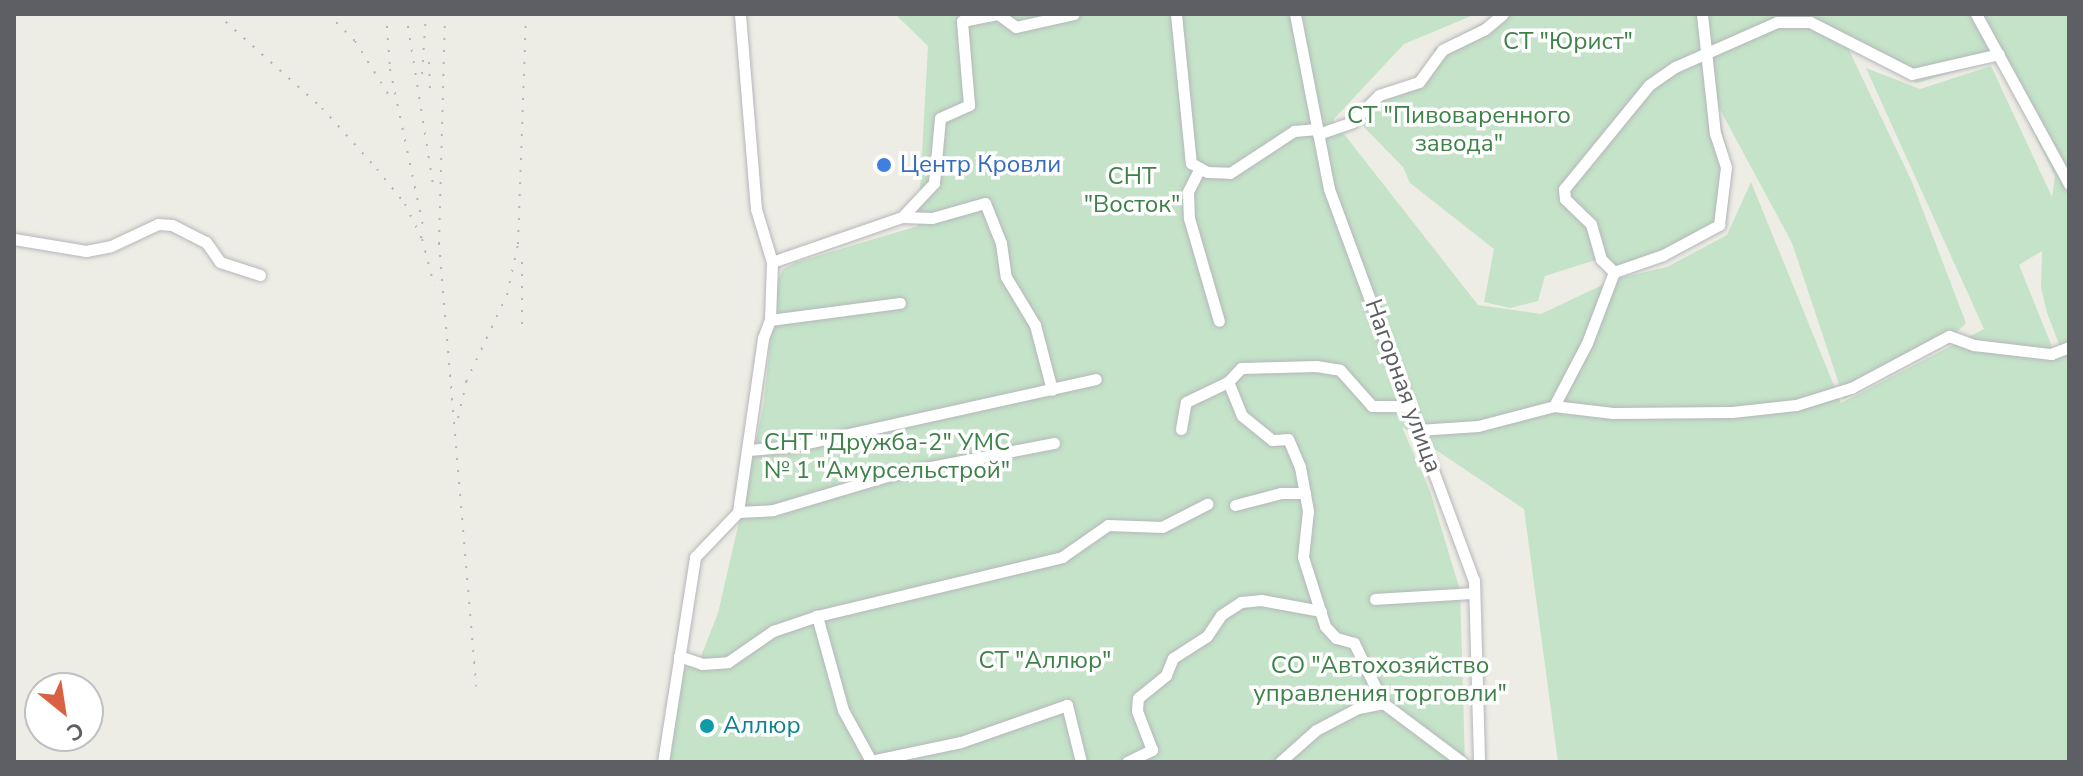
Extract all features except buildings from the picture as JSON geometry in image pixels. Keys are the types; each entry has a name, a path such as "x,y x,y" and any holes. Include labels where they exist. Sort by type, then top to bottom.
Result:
{"street":[{"path":"663,762 695,557 738,512 763,338 770,320 772,262 756,209 740,14"},
{"path":"902,217 934,183 940,118 969,105 961,17 1002,16 1016,27 1074,14"},
{"path":"1176,14 1191,163 1200,168 1230,173 1294,131 1318,132 1352,122 1379,95 1419,82 1442,50 1485,29 1503,14"},
{"name":"Нагорная улица","path":"1295,14 1329,189 1460,535 1474,593 1479,762"},
{"path":"1614,272 1663,255 1719,225 1726,167 1715,134 1702,14"},
{"path":"1976,14 2069,184"},
{"path":"1614,272 1601,259 1591,224 1565,199 1564,189 1649,85 1705,53 1777,22 1810,22 1912,74 1999,54"},
{"path":"1200,168 1188,192 1189,218 1219,321"},
{"path":"772,262 902,217 932,218 985,203 991,209 1006,277 1035,325 1052,390"},
{"path":"14,239 86,251 111,246 158,224 172,225 206,242 220,262 260,275"},
{"path":"1554,406 1587,343 1614,272"},
{"path":"770,320 900,303"},
{"path":"1418,430 1478,426 1554,406 1613,413 1732,412 1796,405 1851,388 1949,336 1974,345 2051,354 2069,347"},
{"path":"1181,429 1186,402 1228,382 1241,368 1316,366 1340,370 1372,406 1410,406"},
{"path":"749,450 794,446 1096,379"},
{"path":"1228,382 1242,416 1272,440 1288,439 1305,493 1303,557 1321,611 1336,638 1354,643 1383,703 1462,762"},
{"path":"738,512 773,510 894,474 1054,443"},
{"path":"1235,505 1281,493 1305,493"},
{"path":"679,656 702,664 728,662 773,631 817,616 1062,557 1108,525 1162,527 1207,504"},
{"path":"1375,599 1474,593"},
{"path":"1127,762 1152,750 1137,711 1138,698 1166,675 1173,658 1207,636 1221,615 1241,602 1261,600 1321,611"},
{"path":"817,616 843,710 871,761 961,742 1067,705 1081,762"},
{"path":"1280,762 1316,730 1358,708 1383,703"}],"green space":[{"path":"895,14 1476,14 1404,44 1333,120 1478,305 1541,314 1615,279 1667,267 1727,235 1751,182 1841,403 1984,329 1866,68 1920,89 1991,66 2052,197 2055,176 1997,59 1917,83 1848,48 1912,182 1966,323 1943,346 1844,399 1792,243 1717,104 1731,170 1727,222 1659,262 1621,275 1605,257 1545,276 1538,301 1510,308 1484,302 1494,249 1410,183 1403,167 1353,116 1415,81 1433,58 1434,49 1499,14 2069,14 2069,353 2063,354 2047,313 2041,287 2042,251 2019,265 2057,359 2069,355 2069,762 1558,762 1524,509 1402,427 1430,491 1460,590 1465,762 666,762 679,673 700,659 718,613 764,402 776,285 783,269 797,262 918,226 928,46"}],"railway":[{"path":"217,14 322,108 377,169 405,204 422,239 434,285"},
{"path":"328,14 355,41 390,97"},
{"path":"386,14 390,69 423,226"},
{"path":"406,14 433,184"},
{"path":"422,74 426,14"},
{"path":"445,14 439,243 476,686"},
{"path":"458,418 466,382 507,295 518,244 526,14"},
{"path":"429,62 430,91"},
{"path":"522,259 522,324"}],"place":[{"name":"Центр Кровли","path":"884,165"},
{"name":"Аллюр","path":"707,726"}],"park label":[{"name":"СТ \"Юрист\"","path":"1568,42"},
{"name":"СТ \"Пивоваренного завода\"","path":"1459,130"},
{"name":"СНТ \"Восток\"","path":"1132,191"},
{"name":"СНТ \"Дружба-2\" УМС № 1 \"Амурсельстрой\"","path":"887,457"},
{"name":"СТ \"Аллюр\"","path":"1045,661"},
{"name":"СО \"Автохозяйство управления торговли\"","path":"1380,680"}]}
